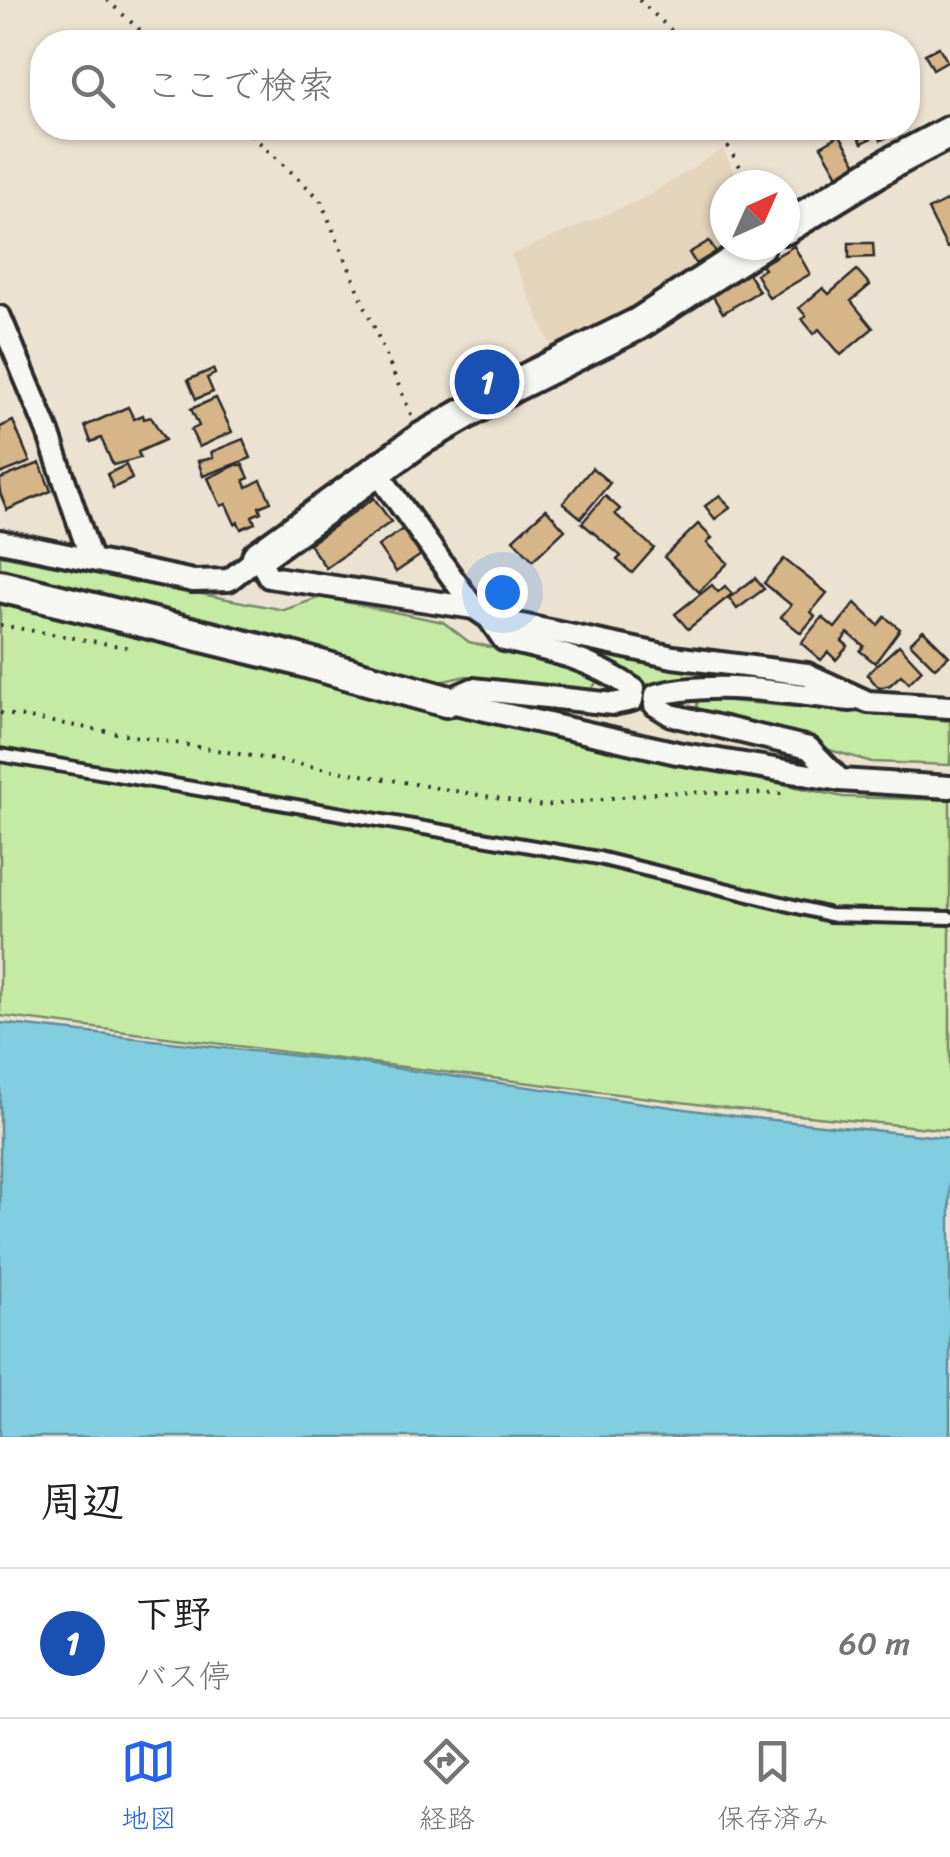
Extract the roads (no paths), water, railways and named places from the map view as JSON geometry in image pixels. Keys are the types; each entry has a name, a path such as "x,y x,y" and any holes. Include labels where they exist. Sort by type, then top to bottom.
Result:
{"street":[{"path":"800,219 950,132"},
{"path":"0,541 192,581 229,580 421,440 513,386 638,324 736,260"},
{"path":"0,316 48,432 91,559"},
{"path":"377,472 504,640 572,655 634,689 632,700 613,704 473,689 446,700"},
{"path":"258,558 270,577 482,613 673,656 806,674 868,702"},
{"path":"0,586 446,700 676,753 840,780 950,787"},
{"path":"840,780 808,748 671,715 655,705 656,695 721,688 950,707"},
{"path":"633,694 656,700"}],"lane":[{"path":"0,755 599,858 830,915 950,918"}],"water":[{"path":"0,1023 351,1062 735,1116 950,1138 950,1437 0,1437"}],"place":[{"name":"下野","path":"487,382"}]}
